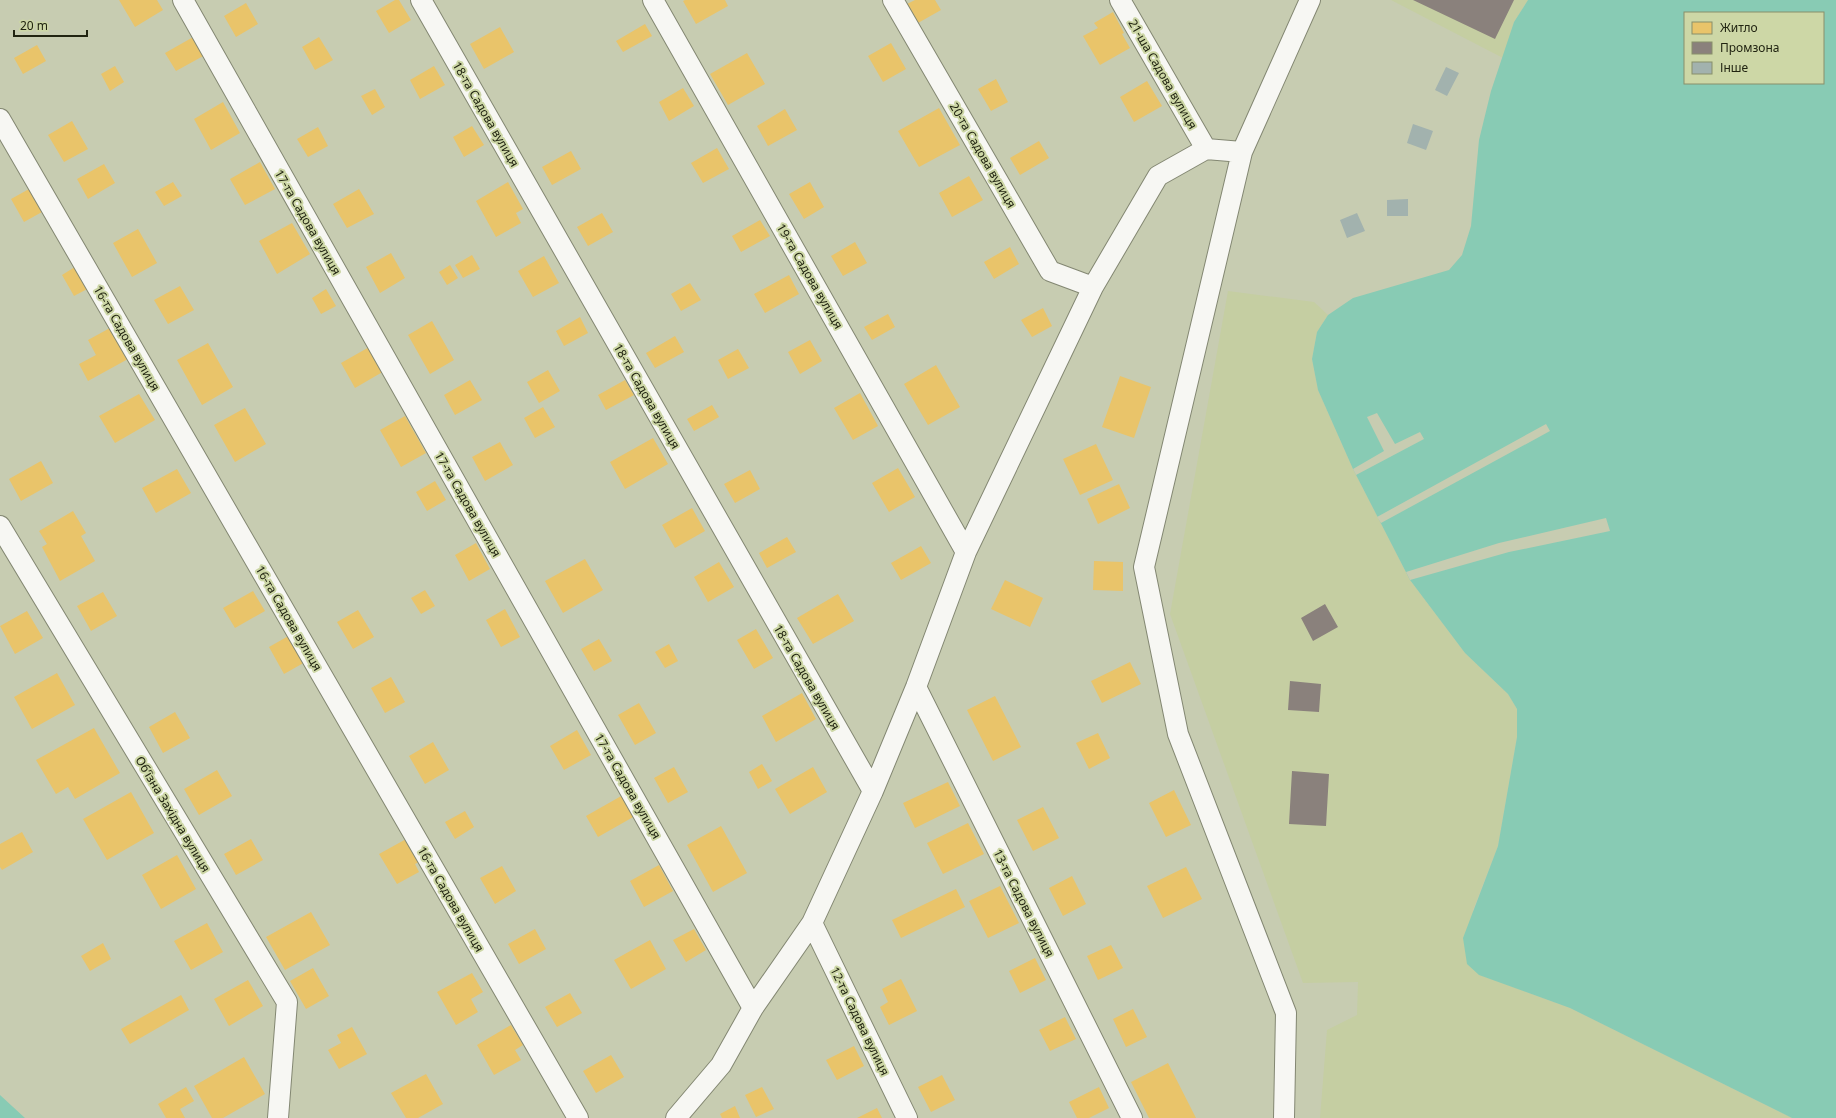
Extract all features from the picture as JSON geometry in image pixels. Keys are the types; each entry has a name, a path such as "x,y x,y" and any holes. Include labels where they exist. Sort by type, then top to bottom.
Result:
{"street":[{"name":"17-та Садова вулиця","path":"183,0 753,1008"},
{"name":"18-та Садова вулиця","path":"421,0 872,791"},
{"name":"19-та Садова вулиця","path":"653,0 966,552"},
{"name":"20-та Садова вулиця","path":"894,0 1050,271 1093,287"},
{"name":"21-ша Садова вулиця","path":"1120,0 1206,149"},
{"path":"1284,1118 1286,1013 1178,734 1144,567 1242,152 1310,0"},
{"name":"16-та Садова вулиця","path":"0,119 578,1118"},
{"path":"676,1118 721,1065 753,1008 812,923 872,791 916,687 966,552 1093,287 1158,176 1206,149 1242,152"},
{"name":"Обʼїзна Західна вулиця","path":"0,526 286,1002 278,1118"},
{"name":"13-та Садова вулиця","path":"916,687 1132,1118"},
{"name":"12-та Садова вулиця","path":"812,923 907,1118"}],"shaded area":[{"path":"1391,0 1528,0 1514,22 1503,58"},
{"path":"1528,0 1836,0 1836,1118 1792,1118 1570,1008 1479,975 1467,964 1463,938 1498,846 1517,737 1517,709 1508,694 1465,653 1410,580 1353,469 1318,390 1312,359 1317,332 1328,315 1353,298 1449,270 1462,255 1471,226 1479,140 1491,91 1514,22"},
{"path":"1228,291 1314,302 1328,315 1317,332 1312,359 1318,390 1353,469 1410,580 1465,653 1508,694 1517,709 1517,737 1498,846 1473,910 1480,975 1570,1008 1792,1118 1320,1118 1327,1030 1357,1015 1358,982 1303,983 1170,614"},
{"path":"0,1095 25,1118 0,1118"}],"pier":[{"path":"1377,413 1395,444 1420,432 1424,439 1356,475 1353,469 1384,451 1367,417"},
{"path":"1546,424 1550,431 1381,523 1377,517"},
{"path":"1606,518 1610,531 1509,552 1410,580 1406,572 1499,543"}],"building: Житло":[{"path":"119,0 157,0 163,10 135,27"},
{"path":"395,0 399,0 411,20 389,33 376,11"},
{"path":"725,0 728,6 696,24 683,1"},
{"path":"915,0 935,0 941,10 918,23 907,4"},
{"path":"246,3 258,24 236,37 224,16"},
{"path":"1113,12 1124,33 1122,34 1130,48 1100,65 1083,36 1098,28 1094,23"},
{"path":"645,24 652,36 623,52 616,41"},
{"path":"500,27 514,52 484,69 470,44"},
{"path":"195,36 205,55 176,71 165,53"},
{"path":"319,37 333,60 315,70 302,47"},
{"path":"891,43 906,69 883,82 868,56"},
{"path":"37,45 46,61 23,74 14,58"},
{"path":"747,53 765,84 728,105 710,74"},
{"path":"115,66 124,82 110,91 101,74"},
{"path":"434,66 445,85 420,99 410,80"},
{"path":"996,79 1008,102 991,111 978,89"},
{"path":"1147,81 1162,106 1134,122 1120,97"},
{"path":"683,88 694,106 669,121 659,102"},
{"path":"375,89 385,107 372,115 361,96"},
{"path":"223,102 240,133 211,150 194,119"},
{"path":"939,108 960,145 919,167 898,131"},
{"path":"785,109 797,130 768,146 757,126"},
{"path":"72,121 88,149 64,162 48,135"},
{"path":"472,126 484,145 464,157 453,137"},
{"path":"318,127 328,146 308,157 297,139"},
{"path":"1039,141 1049,158 1020,175 1010,158"},
{"path":"717,148 729,169 703,183 691,163"},
{"path":"571,151 581,169 552,185 542,167"},
{"path":"260,162 275,189 245,205 230,179"},
{"path":"104,164 115,183 88,199 77,179"},
{"path":"969,176 983,200 952,217 939,193"},
{"path":"173,182 182,196 164,206 155,192"},
{"path":"508,182 523,209 516,213 521,223 496,237 476,201"},
{"path":"810,182 824,207 804,219 789,194"},
{"path":"29,189 42,212 24,222 11,199"},
{"path":"359,189 374,214 347,228 333,204"},
{"path":"602,213 613,232 588,246 577,227"},
{"path":"760,220 770,236 741,252 732,236"},
{"path":"292,223 310,254 277,274 259,241"},
{"path":"138,229 157,263 132,277 113,243"},
{"path":"855,242 867,263 843,276 831,256"},
{"path":"1010,247 1019,264 994,279 984,262"},
{"path":"391,253 405,278 380,293 366,267"},
{"path":"472,255 480,269 463,278 455,265"},
{"path":"544,256 559,283 533,297 518,271"},
{"path":"78,265 91,287 74,296 62,275"},
{"path":"450,265 458,278 447,285 439,272"},
{"path":"789,275 799,294 765,313 754,294"},
{"path":"690,283 701,300 681,311 671,294"},
{"path":"180,286 194,310 168,324 154,300"},
{"path":"326,289 336,306 321,314 312,298"},
{"path":"1043,308 1052,326 1032,337 1021,320"},
{"path":"888,314 895,327 872,340 864,327"},
{"path":"580,317 588,333 564,346 556,331"},
{"path":"432,321 454,360 430,374 408,335"},
{"path":"110,328 128,359 88,381 79,364 96,355 88,340"},
{"path":"675,336 684,352 655,368 646,353"},
{"path":"810,340 822,361 800,374 788,352"},
{"path":"208,343 233,387 202,405 177,360"},
{"path":"371,346 386,370 355,388 341,363"},
{"path":"738,349 749,368 728,379 718,360"},
{"path":"936,365 960,407 928,425 904,384"},
{"path":"548,370 560,391 539,403 527,382"},
{"path":"1120,376 1151,387 1134,438 1102,427"},
{"path":"470,380 482,400 455,415 444,395"},
{"path":"625,380 634,395 606,410 598,395"},
{"path":"860,393 878,426 853,440 834,408"},
{"path":"139,394 155,420 115,443 99,416"},
{"path":"712,405 719,417 694,431 687,419"},
{"path":"543,407 555,427 535,438 524,418"},
{"path":"245,408 266,444 235,462 214,425"},
{"path":"405,416 426,453 401,467 380,430"},
{"path":"653,438 668,464 625,489 610,462"},
{"path":"500,442 513,465 485,481 472,457"},
{"path":"1096,444 1113,480 1080,495 1063,459"},
{"path":"41,461 53,483 21,501 9,479"},
{"path":"898,468 915,497 889,512 872,483"},
{"path":"177,469 191,493 156,513 142,488"},
{"path":"750,470 760,489 735,503 724,484"},
{"path":"435,481 446,500 427,511 416,492"},
{"path":"1119,484 1130,508 1098,524 1087,499"},
{"path":"692,508 705,531 675,548 662,525"},
{"path":"73,511 86,533 81,536 95,561 60,581 42,547 47,544 39,531"},
{"path":"787,537 796,552 767,568 759,553"},
{"path":"476,543 490,569 469,581 455,555"},
{"path":"921,546 931,563 901,580 891,563"},
{"path":"585,559 603,590 563,613 545,581"},
{"path":"1094,561 1123,562 1123,591 1093,590"},
{"path":"719,562 734,587 708,602 694,577"},
{"path":"1005,580 1043,598 1030,627 991,609"},
{"path":"425,590 435,606 421,614 411,598"},
{"path":"253,591 265,611 235,628 223,608"},
{"path":"103,592 117,616 91,631 77,606"},
{"path":"838,594 854,621 813,644 797,618"},
{"path":"505,609 520,637 501,647 486,620"},
{"path":"358,610 374,637 353,649 337,622"},
{"path":"27,611 43,638 15,654 0,626"},
{"path":"756,629 773,658 754,669 737,640"},
{"path":"292,634 307,661 284,674 269,647"},
{"path":"599,639 612,661 594,671 581,649"},
{"path":"669,644 678,661 665,668 655,652"},
{"path":"1130,662 1141,684 1102,703 1091,681"},
{"path":"57,673 75,705 32,729 14,697"},
{"path":"391,677 405,702 385,713 371,688"},
{"path":"802,693 816,719 776,742 762,716"},
{"path":"995,696 1021,747 993,761 967,710"},
{"path":"639,703 656,733 635,745 618,715"},
{"path":"175,712 190,738 163,753 149,727"},
{"path":"94,728 120,773 75,799 68,787 56,794 36,760"},
{"path":"577,730 591,755 564,770 550,746"},
{"path":"1098,733 1110,758 1089,769 1076,743"},
{"path":"433,742 449,770 425,784 409,756"},
{"path":"762,764 772,781 758,789 749,772"},
{"path":"674,767 688,792 668,803 654,778"},
{"path":"813,767 827,792 790,814 775,789"},
{"path":"217,770 232,796 199,815 184,789"},
{"path":"948,782 960,806 915,828 903,803"},
{"path":"1174,790 1191,825 1166,837 1149,803"},
{"path":"131,792 154,833 107,860 83,819"},
{"path":"623,795 635,816 598,837 586,816"},
{"path":"1043,807 1059,838 1033,851 1017,820"},
{"path":"465,811 474,827 455,839 445,822"},
{"path":"968,823 984,854 943,874 927,843"},
{"path":"721,826 747,873 713,892 687,845"},
{"path":"22,832 33,852 2,870 0,867 0,844"},
{"path":"408,838 421,861 415,864 419,872 397,884 379,854"},
{"path":"251,839 263,860 236,875 224,854"},
{"path":"177,855 196,889 161,909 142,875"},
{"path":"659,865 673,891 644,907 630,881"},
{"path":"502,866 516,891 495,904 480,878"},
{"path":"1186,867 1202,899 1163,918 1147,886"},
{"path":"1072,876 1086,904 1063,916 1049,888"},
{"path":"1000,886 1019,923 988,938 969,901"},
{"path":"956,889 965,907 901,938 892,920"},
{"path":"311,912 330,945 285,970 266,937"},
{"path":"207,923 223,952 191,970 174,941"},
{"path":"535,929 546,949 519,964 508,944"},
{"path":"694,929 706,950 686,962 673,940"},
{"path":"650,940 666,969 631,989 614,960"},
{"path":"103,943 111,959 90,971 81,956"},
{"path":"1111,945 1123,968 1098,980 1087,956"},
{"path":"1035,958 1046,980 1020,993 1009,971"},
{"path":"313,968 329,996 306,1009 290,981"},
{"path":"472,973 483,992 471,999 478,1012 456,1025 437,992"},
{"path":"901,979 917,1011 889,1025 880,1007 888,1002 882,989"},
{"path":"248,980 263,1006 229,1026 214,999"},
{"path":"570,993 582,1013 557,1027 545,1007"},
{"path":"181,995 189,1010 130,1044 121,1029"},
{"path":"1133,1009 1147,1037 1126,1047 1113,1019"},
{"path":"1065,1017 1076,1039 1050,1051 1039,1030"},
{"path":"511,1025 523,1045 515,1050 521,1060 494,1075 477,1045"},
{"path":"352,1027 367,1054 339,1069 328,1050 341,1043 337,1035"},
{"path":"854,1046 864,1066 837,1080 826,1060"},
{"path":"611,1055 624,1077 596,1093 583,1071"},
{"path":"244,1057 265,1094 223,1118 212,1118 194,1086"},
{"path":"1168,1063 1196,1118 1149,1118 1131,1082"},
{"path":"426,1074 443,1104 418,1118 406,1118 391,1093"},
{"path":"942,1075 955,1100 931,1112 918,1087"},
{"path":"186,1087 194,1101 180,1109 185,1118 166,1118 158,1104"},
{"path":"762,1087 774,1109 756,1117 745,1095"},
{"path":"1099,1087 1109,1108 1089,1118 1077,1118 1069,1102"},
{"path":"735,1106 740,1118 722,1118 720,1114"},
{"path":"877,1108 882,1118 857,1118"}],"building: Промзона":[{"path":"1413,0 1514,0 1495,39"},
{"path":"1325,604 1338,627 1313,641 1301,618"},
{"path":"1290,681 1321,684 1319,712 1288,710"},
{"path":"1292,771 1329,774 1326,826 1289,824"}],"building: Інше":[{"path":"1446,67 1459,73 1447,96 1435,90"},
{"path":"1413,124 1433,131 1426,150 1407,143"},
{"path":"1408,199 1408,216 1387,216 1387,200"},
{"path":"1357,213 1365,231 1347,238 1340,220"}]}
